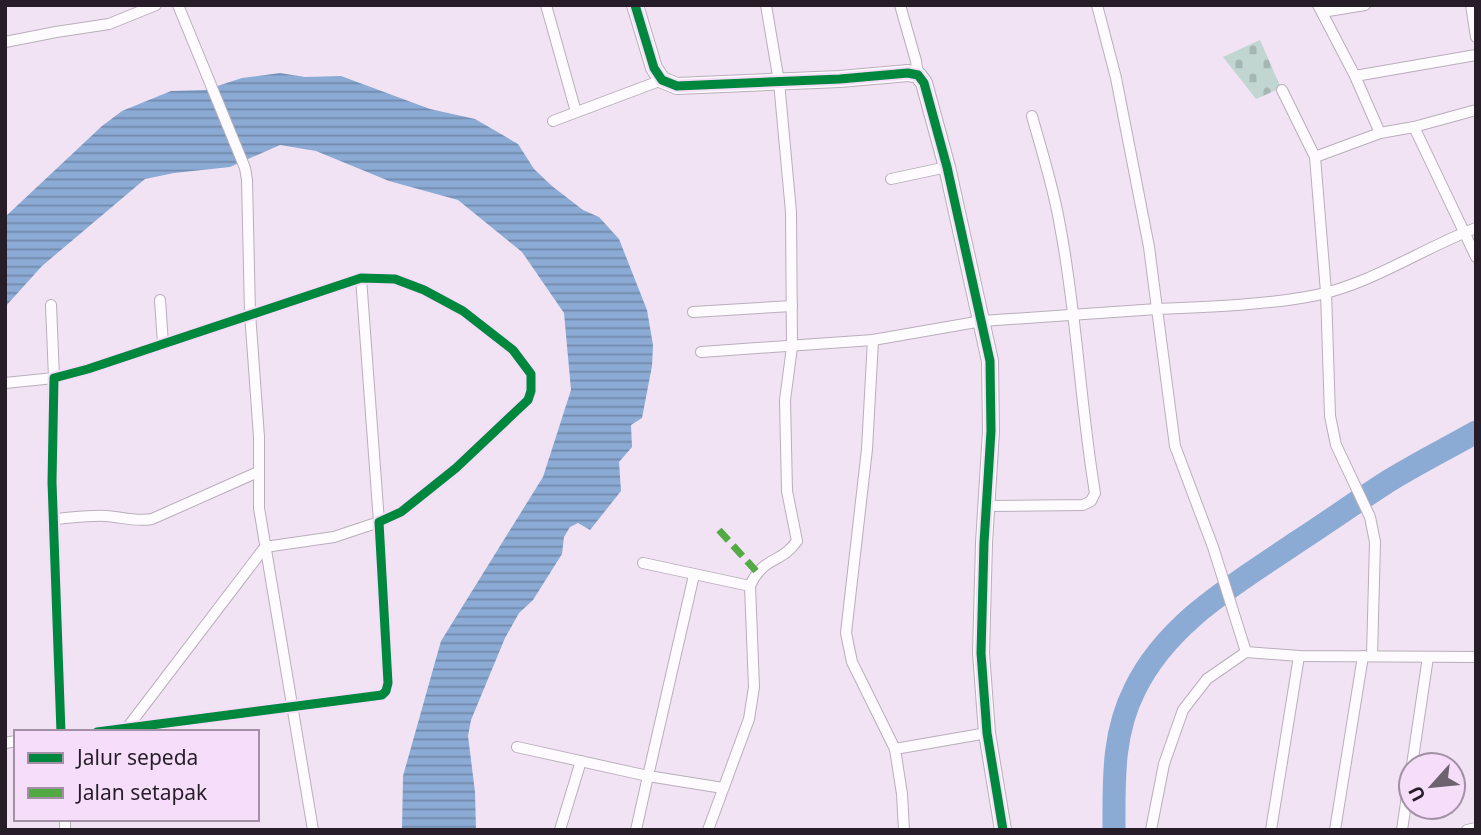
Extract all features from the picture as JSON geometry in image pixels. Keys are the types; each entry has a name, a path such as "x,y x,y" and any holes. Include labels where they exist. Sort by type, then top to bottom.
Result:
{"street":[{"path":"5,42 109,24 156,5"},
{"path":"178,5 245,168 247,180 250,313 259,437 259,508 313,830"},
{"path":"546,5 576,112"},
{"path":"635,5 654,68 662,80 677,86 908,73 918,75"},
{"path":"708,830 749,719 754,687 750,586 756,571 789,552 797,541 787,491 785,413 792,347 790,212 779,82 766,5"},
{"path":"900,5 918,75 924,83 947,167 990,361 991,430 981,653 987,733 1003,830"},
{"path":"1097,5 1116,78 1147,235 1175,446 1213,547 1247,652"},
{"path":"1365,5 1320,9 1355,76 1380,133"},
{"path":"1471,5 1476,37"},
{"path":"1355,76 1476,55"},
{"path":"553,121 662,80"},
{"path":"1282,90 1315,157 1326,292 1330,416 1336,445 1370,517 1375,541 1367,656 1335,830"},
{"path":"1315,157 1380,133 1476,110"},
{"path":"986,506 1083,505 1091,501 1094,493 1060,224 1032,116"},
{"path":"1414,127 1476,257"},
{"path":"891,180 947,167"},
{"path":"701,352 873,340 982,321 1221,306 1326,292 1378,273 1476,228"},
{"path":"5,383 54,378 88,369 250,313 370,276 395,279 463,311 513,350 529,369 533,381 528,400 456,468 401,512 334,537 265,547 127,728"},
{"path":"112,730 371,697 382,695 386,691 388,683 379,522 361,278"},
{"path":"160,300 163,344"},
{"path":"51,305 61,730"},
{"path":"693,312 792,306"},
{"path":"873,340 867,449 846,633 852,662 895,749 904,830"},
{"path":"54,519 111,516 137,522 152,519 258,472"},
{"path":"643,563 750,586"},
{"path":"636,830 694,575"},
{"path":"1151,830 1164,764 1183,710 1207,679 1247,652 1299,656 1476,657"},
{"path":"1271,830 1299,656"},
{"path":"1413,751 1428,657"},
{"path":"895,749 987,733"},
{"path":"517,747 648,776 723,789"},
{"path":"560,830 581,761"},
{"path":"1467,830 1476,828"}],"green space":[{"path":"1260,40 1281,88 1256,99 1223,57"}],"water":[{"path":"280,73 305,77 341,76 430,109 475,119 518,144 534,169 552,186 583,210 599,217 619,239 647,310 653,345 652,366 642,418 631,425 632,447 619,462 621,491 590,530 578,523 570,527 564,537 562,554 533,600 519,613 505,638 471,720 468,736 475,792 476,830 402,830 403,776 441,641 543,477 571,390 564,313 522,252 458,200 389,181 316,151 280,145 230,167 145,179 42,266 5,307 5,217 102,126 122,111 171,91 205,90 242,78"}],"waterway":[{"path":"1114,830 1116,758 1122,723 1135,689 1165,644 1204,607 1248,575 1387,482 1476,432"}],"marked path":[{"path":"719,530 756,571"}],"cycle path":[{"path":"635,5 654,68 662,80 677,86 840,79 908,73 918,75 924,83 947,167 990,361 991,431 981,653 987,733 1003,830"},
{"path":"61,730 52,482 54,378 361,278 395,279 424,290 463,311 513,350 531,374 528,400 456,468 401,512 379,522 388,683 382,695 112,730"}]}
